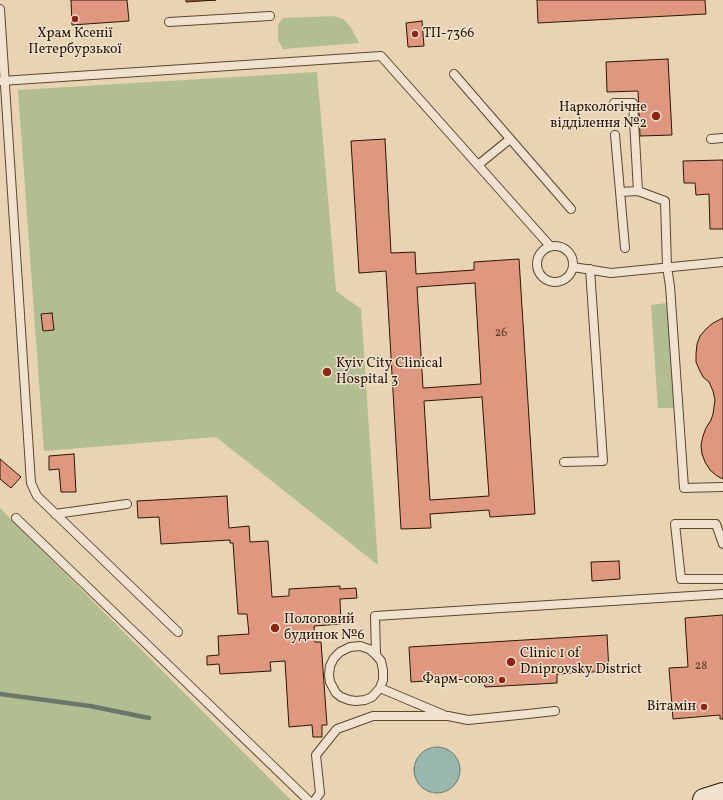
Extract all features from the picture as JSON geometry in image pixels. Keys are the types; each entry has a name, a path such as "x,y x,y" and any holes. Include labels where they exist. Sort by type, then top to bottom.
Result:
{"street":[{"path":"704,800 723,794"}],"lane":[{"path":"0,9 2,81 31,484 37,496 178,632"},
{"path":"169,22 270,16"},
{"path":"2,81 381,56 550,246"},
{"path":"454,74 571,209"},
{"path":"614,103 633,103 638,191"},
{"path":"615,135 625,248"},
{"path":"711,139 723,138"},
{"path":"478,165 510,139"},
{"path":"620,192 638,191 665,201 667,267 684,488 723,487"},
{"path":"556,245 563,247 571,254 573,260 571,273 567,278 560,282 553,283 547,281 542,277 537,268 536,261 538,255 542,250 550,246 556,245"},
{"path":"573,267 611,273 723,262"},
{"path":"564,462 603,461 590,269"},
{"path":"55,514 127,504"},
{"path":"16,518 308,800"},
{"path":"723,544 716,524 675,524 680,580 723,579"},
{"path":"376,655 375,616 723,594"},
{"path":"360,646 369,649 376,655 381,661 384,670 380,688 372,696 365,700 356,701 341,697 336,693 330,682 329,675 330,666 334,658 340,652 350,647 360,646"},
{"path":"380,688 448,716 468,720 555,711"},
{"path":"315,800 320,793 316,755 336,729 373,716 448,716"}],"green space":[{"path":"333,16 343,19 350,26 359,43 283,49 278,40 278,24 283,18"},
{"path":"317,72 336,291 361,309 378,565 216,437 44,451 18,90"},
{"path":"667,303 674,408 658,408 651,305"},
{"path":"0,508 291,800 0,800"}],"water":[{"path":"442,747 446,748 456,757 459,761 459,779 450,789 442,793 432,793 424,789 415,779 414,765 418,757 428,748"}],"building":[{"path":"71,0 127,0 129,21 72,25"},
{"path":"186,0 216,0 186,2"},
{"path":"537,0 705,0 706,14 538,23"},
{"name":"ТП-7366","path":"422,21 424,46 408,47 406,23"},
{"path":"668,59 672,135 640,136 638,91 607,92 606,62"},
{"path":"385,139 391,253 415,252 416,274 474,270 474,262 519,259 535,514 490,517 489,510 430,514 431,528 401,529 386,271 359,273 351,141","holes":["475,283 481,384 423,388 417,287","482,397 489,496 430,500 424,401"]},
{"path":"723,160 723,229 710,229 709,194 696,195 695,183 684,183 683,161"},
{"path":"52,313 54,330 43,331 41,314"},
{"path":"723,318 723,479 710,470 702,454 701,445 703,436 713,414 715,400 709,382 703,377 696,362 696,354 700,336 713,323"},
{"path":"74,454 76,492 61,492 59,469 49,470 49,456"},
{"path":"0,459 21,477 11,488 0,479"},
{"path":"227,496 229,528 249,526 250,542 268,541 272,597 289,596 289,589 340,586 340,589 356,588 357,598 340,599 341,624 314,626 315,642 321,642 327,725 322,725 322,737 313,737 312,725 289,727 285,661 270,662 271,671 220,674 219,664 207,665 207,656 219,655 218,636 249,634 247,614 238,614 233,543 230,543 230,540 161,544 159,517 138,518 137,501"},
{"path":"619,561 620,579 592,581 591,562"},
{"path":"723,615 723,719 720,719 720,715 673,719 669,668 688,667 685,618"},
{"path":"607,635 609,671 557,674 557,683 485,687 484,677 411,682 409,647"}],"waterway":[{"path":"0,694 90,706 149,718"}],"place":[{"name":"Храм Ксенії Петербурзької","path":"75,19"},
{"name":"ТП-7366","path":"415,34"},
{"name":"Наркологічне відділення №2","path":"656,116"},
{"name":"Kyiv City Clinical Hospital 3","path":"327,372"},
{"name":"Пологовий будинок №6","path":"275,628"},
{"name":"Clinic 1 of Dniprovsky District","path":"511,662"},
{"name":"Фарм-союз","path":"502,680"},
{"name":"Вітамін","path":"704,707"}]}
